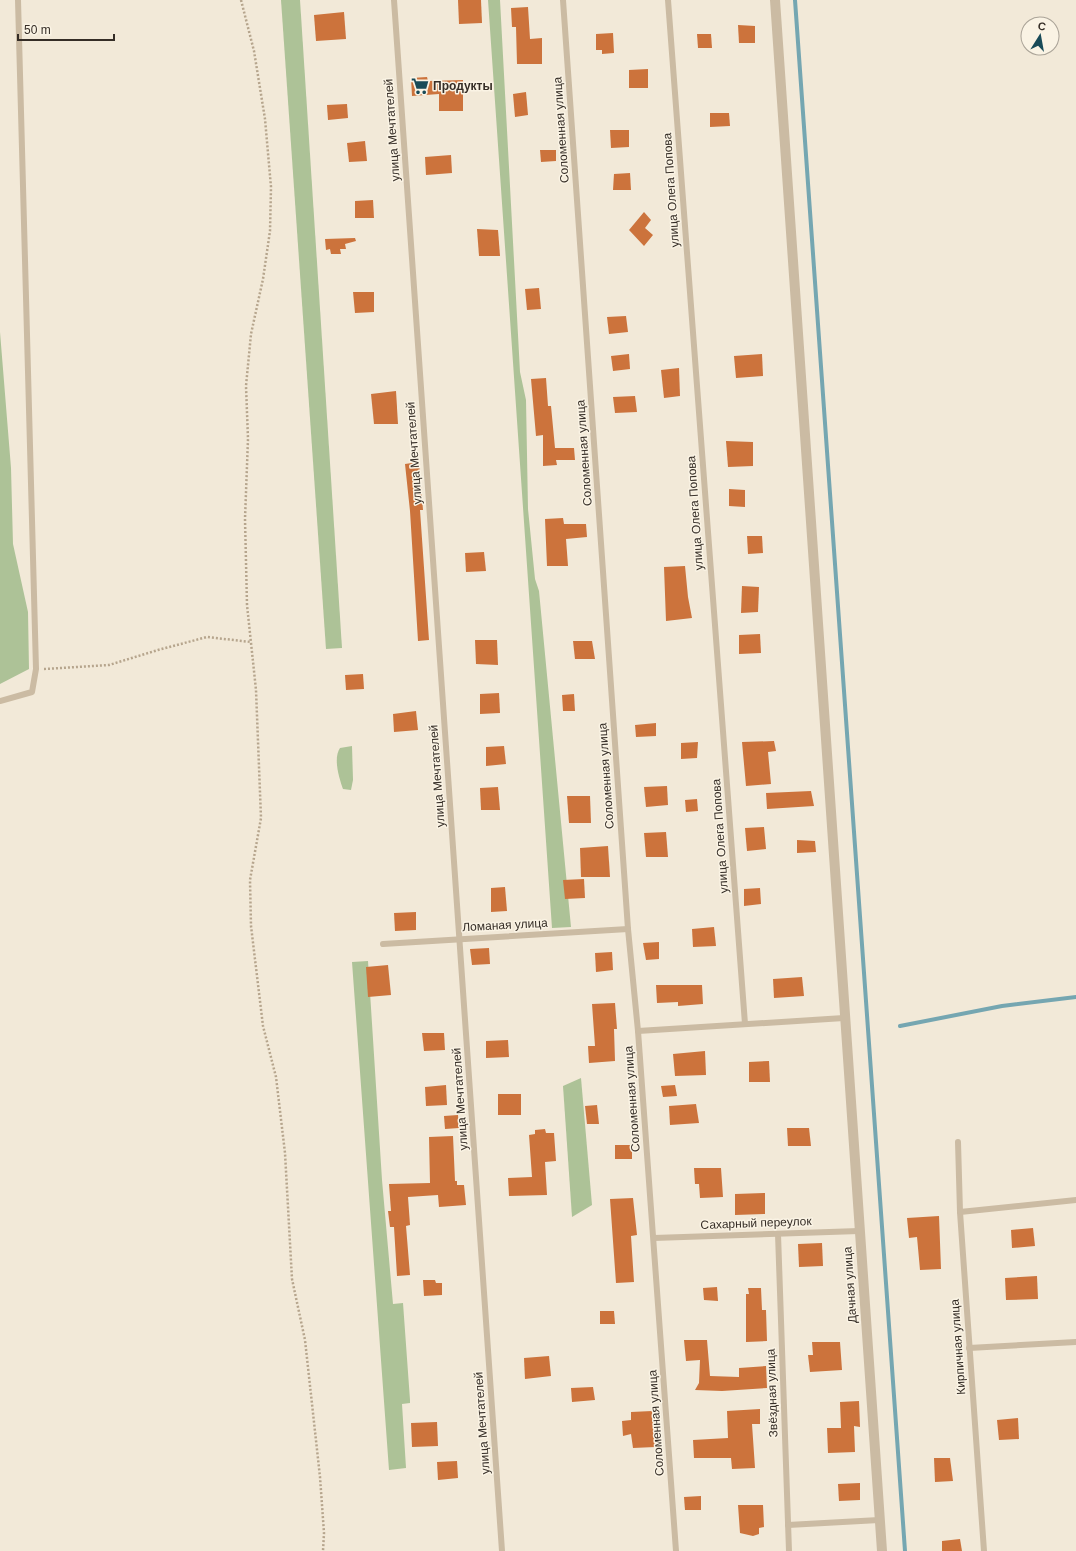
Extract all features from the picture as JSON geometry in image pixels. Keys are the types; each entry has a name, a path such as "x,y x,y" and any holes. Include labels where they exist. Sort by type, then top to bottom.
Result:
{"street":[{"name":"Дачная улица","path":"775,0 844,1018 882,1551"}],"lane":[{"path":"0,701 32,692 36,669 18,0"},
{"name":"улица Мечтателей","path":"394,0 502,1551"},
{"name":"Соломенная улица","path":"563,0 628,929 638,1031 654,1238 676,1551"},
{"name":"улица Олега Попова","path":"668,0 745,1024"},
{"name":"Ломаная улица","path":"383,944 460,938 628,929"},
{"path":"638,1031 844,1018"},
{"name":"Кирпичная улица","path":"958,1142 960,1212 984,1551"},
{"path":"960,1212 1076,1200"},
{"name":"Сахарный переулок","path":"654,1238 859,1231"},
{"name":"Звёздная улица","path":"778,1234 789,1551"},
{"path":"969,1348 1076,1342"},
{"path":"788,1525 879,1520"}],"path":[{"path":"241,0 254,52 264,112 271,187 270,231 263,279 251,334 246,386 248,439 245,519 247,605 256,690 260,818 250,880 251,926 263,1026 277,1084 285,1153 292,1279 305,1340 320,1477 324,1533 323,1551"},
{"path":"36,669 109,665 207,637 251,642"}],"green space":[{"path":"281,0 300,0 342,648 326,649"},
{"path":"488,0 500,0 520,372 526,400 528,509 535,579 539,591 571,927 552,928"},
{"path":"0,332 11,468 13,544 28,612 29,669 0,684"},
{"path":"352,746 353,780 351,790 343,789 338,774 337,757 340,748"},
{"path":"368,961 382,1180 393,1304 403,1303 410,1400 410,1403 402,1404 406,1468 389,1470 352,962"},
{"path":"581,1078 592,1205 572,1217 563,1086"}],"building":[{"path":"458,0 481,0 482,23 459,24"},
{"path":"528,7 530,39 542,38 542,64 517,64 516,27 512,27 511,8"},
{"path":"344,12 346,39 316,41 314,15"},
{"path":"738,25 755,26 755,43 739,43"},
{"path":"613,33 614,53 602,54 602,50 596,50 596,34"},
{"path":"697,34 711,34 712,48 698,48"},
{"path":"648,69 648,88 629,88 629,70"},
{"path":"427,77 428,81 463,80 463,111 439,111 439,94 412,96 411,78"},
{"path":"526,92 528,115 515,117 513,94"},
{"path":"347,104 348,118 328,120 327,105"},
{"path":"710,113 729,113 730,126 710,127"},
{"path":"610,130 629,130 629,147 611,148"},
{"path":"365,141 367,161 349,162 347,143"},
{"path":"540,150 556,150 556,161 541,162"},
{"path":"451,155 452,173 426,175 425,157"},
{"path":"630,173 631,190 613,190 614,174"},
{"path":"373,200 374,218 355,218 355,201"},
{"path":"644,212 651,220 645,228 653,235 644,246 629,230"},
{"path":"477,229 498,230 500,256 479,256"},
{"path":"355,238 356,241 345,244 346,249 340,249 341,254 331,254 330,249 326,250 325,239"},
{"path":"539,288 541,309 527,310 525,289"},
{"path":"353,292 374,292 374,312 355,313"},
{"path":"626,316 628,332 609,334 607,317"},
{"path":"629,354 630,369 613,371 611,356"},
{"path":"762,354 763,376 736,378 734,356"},
{"path":"679,368 680,396 664,398 661,370"},
{"path":"546,378 548,406 551,406 555,448 574,448 575,460 556,460 557,465 543,466 543,435 536,436 531,379"},
{"path":"396,391 398,424 374,424 371,394"},
{"path":"635,396 637,412 615,413 613,397"},
{"path":"726,441 753,442 753,466 728,467"},
{"path":"419,462 423,510 420,510 429,640 418,641 410,511 405,464"},
{"path":"729,489 745,490 745,507 729,506"},
{"path":"563,518 564,524 586,524 587,537 566,539 568,566 547,566 545,519"},
{"path":"747,536 762,536 763,553 748,554"},
{"path":"484,552 486,571 466,572 465,553"},
{"path":"685,566 692,618 666,621 664,567"},
{"path":"742,586 759,587 758,612 741,613"},
{"path":"760,634 761,653 739,654 739,635"},
{"path":"475,640 497,640 498,665 476,664"},
{"path":"573,641 592,641 595,659 575,659"},
{"path":"363,674 364,689 346,690 345,675"},
{"path":"499,693 500,713 480,714 480,694"},
{"path":"574,694 575,711 563,711 562,695"},
{"path":"416,711 418,730 394,732 393,714"},
{"path":"656,723 656,736 636,737 635,725"},
{"path":"774,741 776,751 768,752 771,784 746,786 742,742"},
{"path":"698,742 697,758 681,759 681,743"},
{"path":"504,746 506,764 486,766 486,747"},
{"path":"667,786 668,805 646,807 644,787"},
{"path":"498,787 500,810 481,810 480,788"},
{"path":"811,791 814,806 767,809 766,793"},
{"path":"567,796 590,796 591,823 569,823"},
{"path":"697,799 698,811 686,812 685,800"},
{"path":"764,827 766,849 747,851 745,828"},
{"path":"666,832 668,857 646,857 644,833"},
{"path":"797,840 815,841 816,852 797,853"},
{"path":"608,846 610,877 581,877 580,848"},
{"path":"584,879 585,898 565,899 563,880"},
{"path":"505,887 507,911 491,912 491,888"},
{"path":"760,888 761,904 744,906 744,889"},
{"path":"416,912 416,930 395,931 394,913"},
{"path":"714,927 716,946 693,947 692,929"},
{"path":"659,942 659,959 646,960 643,943"},
{"path":"489,948 490,964 472,965 470,949"},
{"path":"612,952 613,970 596,972 595,953"},
{"path":"388,965 391,995 368,997 366,967"},
{"path":"802,977 804,996 774,998 773,979"},
{"path":"656,985 702,985 703,1004 678,1006 678,1002 657,1003"},
{"path":"615,1003 617,1029 614,1029 615,1061 589,1063 588,1046 595,1046 592,1004"},
{"path":"422,1033 444,1033 445,1050 424,1051"},
{"path":"508,1040 509,1057 486,1058 486,1041"},
{"path":"705,1051 706,1075 675,1076 673,1054"},
{"path":"769,1061 770,1082 749,1082 749,1062"},
{"path":"446,1085 447,1105 426,1106 425,1087"},
{"path":"675,1085 677,1096 663,1097 661,1086"},
{"path":"498,1094 521,1094 521,1115 498,1115"},
{"path":"696,1104 699,1123 670,1125 669,1106"},
{"path":"597,1105 599,1124 587,1124 585,1106"},
{"path":"458,1115 459,1128 445,1129 444,1116"},
{"path":"787,1128 809,1128 811,1146 788,1146"},
{"path":"545,1129 546,1133 554,1133 556,1161 545,1162 547,1195 509,1196 508,1178 532,1177 529,1135 535,1134 535,1130"},
{"path":"453,1136 455,1181 457,1181 457,1185 464,1185 466,1205 439,1207 438,1195 408,1197 410,1225 406,1226 410,1275 397,1276 394,1227 390,1227 388,1211 391,1211 389,1184 430,1183 429,1137"},
{"path":"615,1145 632,1145 632,1159 615,1159"},
{"path":"694,1168 721,1168 723,1197 700,1198 699,1184 695,1184"},
{"path":"765,1193 765,1214 735,1215 735,1194"},
{"path":"633,1198 637,1235 631,1236 634,1282 616,1283 610,1199"},
{"path":"939,1216 941,1269 920,1270 917,1237 909,1238 907,1218"},
{"path":"1033,1228 1035,1246 1012,1248 1011,1230"},
{"path":"822,1243 823,1266 799,1267 798,1244"},
{"path":"1037,1276 1038,1299 1006,1300 1005,1278"},
{"path":"423,1280 435,1280 436,1283 442,1283 442,1295 424,1296"},
{"path":"717,1287 718,1301 704,1300 703,1288"},
{"path":"748,1288 761,1288 762,1310 766,1310 767,1341 746,1342 746,1294 749,1294"},
{"path":"600,1311 614,1311 615,1324 600,1324"},
{"path":"684,1340 707,1340 710,1376 739,1377 739,1368 766,1366 767,1388 722,1391 695,1390 699,1383 700,1360 686,1361"},
{"path":"812,1342 840,1342 842,1370 810,1372 808,1355 813,1355"},
{"path":"549,1356 551,1376 525,1379 524,1358"},
{"path":"593,1387 595,1400 572,1402 571,1388"},
{"path":"859,1401 860,1427 854,1426 855,1452 828,1453 827,1428 841,1428 840,1402"},
{"path":"760,1409 760,1424 752,1424 755,1468 732,1469 731,1458 694,1458 693,1440 728,1438 727,1411"},
{"path":"652,1411 655,1447 633,1448 631,1434 623,1436 622,1421 631,1420 631,1412"},
{"path":"1018,1418 1019,1439 999,1440 997,1420"},
{"path":"437,1422 438,1446 412,1447 411,1423"},
{"path":"934,1458 950,1458 953,1481 935,1482"},
{"path":"457,1461 458,1478 438,1480 437,1462"},
{"path":"860,1483 860,1500 839,1501 838,1484"},
{"path":"701,1496 701,1510 685,1510 684,1497"},
{"path":"738,1505 763,1505 764,1527 759,1528 759,1534 753,1536 740,1533"},
{"path":"960,1539 962,1551 942,1551 942,1541"}],"waterway":[{"path":"795,0 905,1551"},
{"path":"900,1026 1002,1006 1076,997"}],"place":[{"name":"Продукты","path":"420,86"}]}
